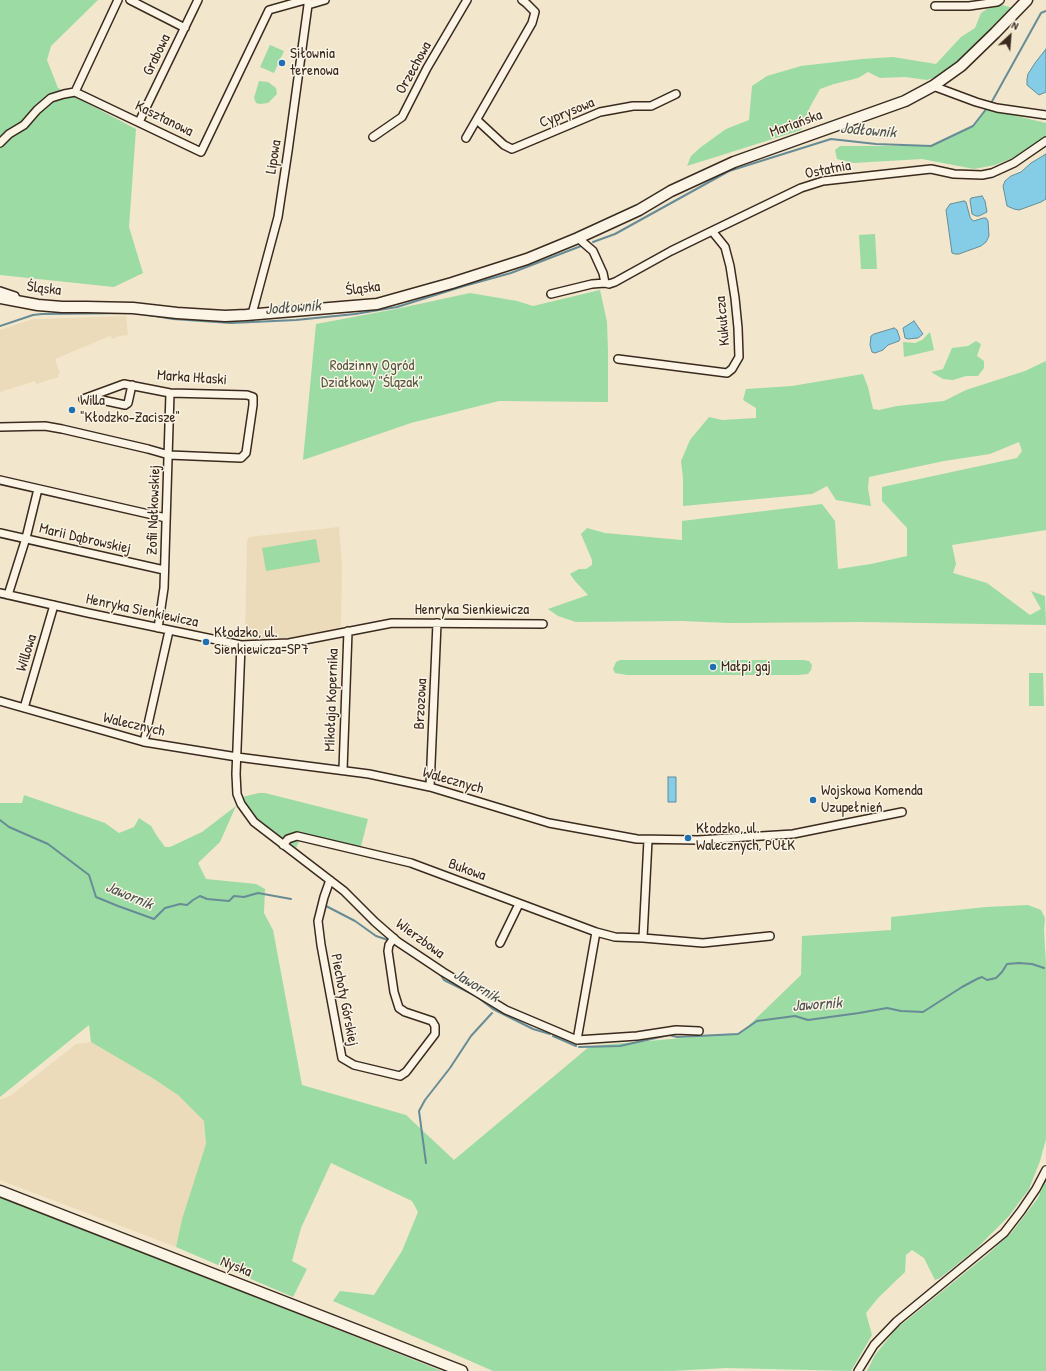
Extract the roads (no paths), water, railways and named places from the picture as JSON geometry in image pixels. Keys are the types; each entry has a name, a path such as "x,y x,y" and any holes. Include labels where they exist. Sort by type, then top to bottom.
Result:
{"street":[{"path":"0,143 9,134 24,125 37,110 51,98 75,92 118,0"},
{"path":"130,0 185,28"},
{"name":"Grabowa","path":"139,122 198,0"},
{"path":"307,2 325,0"},
{"name":"Orzechowa","path":"373,137 402,117 427,68 467,0"},
{"path":"466,138 532,23 534,12 526,2 522,0"},
{"path":"935,6 969,6 997,2 1000,0"},
{"name":"Mariańska","path":"578,238 639,210 670,191 734,162 905,101 933,86 962,66 1027,0"},
{"name":"Kasztanowa","path":"75,92 201,152 269,10 307,2"},
{"name":"Lipowa","path":"252,314 278,216 307,2"},
{"path":"933,86 997,108 1046,115"},
{"name":"Cyprysowa","path":"476,120 504,145 512,149 600,112 633,106 650,106 676,94"},
{"name":"Ostatnia","path":"551,294 592,284 609,284 616,282 712,230 801,188 823,181 931,169 954,174 982,175 992,173 1014,163 1046,141"},
{"name":"Kukułcza","path":"618,359 728,373 732,369 739,357 735,298 730,266 725,247 712,230"},
{"path":"578,238 592,251 603,273 604,283"},
{"name":"Śląska","path":"0,298 38,305 62,307 86,306 133,308 225,316 377,304 452,283 512,263 578,238"},
{"path":"0,291 15,296 17,301"},
{"name":"Marka Hłaski","path":"82,399 124,384 170,393 248,395 253,397 246,453 241,458 169,455"},
{"path":"95,394 97,399 125,405 128,403 132,385"},
{"name":"Zofii Nałkowskiej","path":"158,628 164,588 170,393"},
{"path":"0,427 45,426 169,455"},
{"path":"0,480 166,518"},
{"path":"8,594 26,538 38,489"},
{"name":"Marii Dąbrowskiej","path":"0,533 164,570"},
{"name":"Henryka Sienkiewicza","path":"0,593 54,606 241,645 289,643 392,623 543,624"},
{"name":"Willowa","path":"24,708 54,606"},
{"name":"Brzozowa","path":"430,787 437,623"},
{"path":"144,742 168,630"},
{"name":"Mikołaja Kopernika","path":"343,770 348,631"},
{"name":"Wierzbowa","path":"241,645 236,774 237,794 241,804 254,822 344,891 375,922 394,938 443,972 506,1010 578,1040"},
{"name":"Walecznych","path":"0,701 144,742 237,757 369,774 430,787 549,823 637,839 726,840 793,834 902,812"},
{"name":"Bukowa","path":"283,845 288,839 297,836 411,863 596,932 615,937 703,943 770,936"},
{"path":"643,938 648,840"},
{"name":"Piechoty Górskiej","path":"330,880 318,921 342,1058 354,1065 400,1076 406,1072 435,1034 435,1026 432,1021 405,1012 399,1008 393,985 388,951 389,945 394,938"},
{"path":"500,943 519,904"},
{"path":"596,932 578,1040 637,1036 676,1030 699,1031"},
{"path":"858,1371 874,1345 892,1326 1004,1233 1036,1189 1046,1170"},
{"name":"Nyska","path":"0,1191 462,1371"}],"water":[{"path":"1046,49 1046,92 1039,95 1027,85 1027,79 1028,74"},
{"path":"1046,154 1046,199 1019,210 1007,206 1003,186 1005,181 1011,176 1021,172 1031,163"},
{"path":"982,196 985,201 987,212 976,216 972,214 970,200 971,198"},
{"path":"964,201 966,202 971,219 974,221 986,218 988,221 989,236 986,242 981,246 955,254 952,253 946,210 950,204"},
{"path":"914,321 923,334 918,338 905,338 903,328"},
{"path":"894,328 897,330 900,339 899,341 888,345 883,350 875,353 872,352 870,345 871,336"},
{"path":"668,777 676,777 676,802 668,802"}],"waterway":[{"name":"Jodłownik","path":"990,105 1041,13 1046,11"},
{"name":"Jodłownik","path":"593,242 615,234 729,171 831,139 876,144 931,146 973,126 987,108"},
{"name":"Jodłownik","path":"137,313 173,319 231,323 296,320 355,314 397,307 511,273 581,246"},
{"name":"Jodłownik","path":"0,326 33,315 42,314 133,313"},
{"name":"Jawornik","path":"0,820 9,827 48,844 89,875 96,897 154,919 165,908 180,904 187,905 200,896 207,899 229,901 234,896 244,897 258,893 291,899"},
{"name":"Jawornik","path":"326,906 355,921 376,936 388,940"},
{"name":"Jawornik","path":"397,946 412,955"},
{"name":"Jawornik","path":"579,1047 620,1046 669,1035 677,1037 738,1034 757,1021 795,1016 808,1020 887,1008 901,1011 923,1012 977,979 982,977 987,980 996,978 1007,964 1032,964 1044,968"},
{"name":"Jawornik","path":"440,974 444,980 476,996 493,1009 533,1029 550,1034"},
{"path":"426,1163 419,1111 425,1100 450,1068 471,1036 492,1013"},
{"name":"Jawornik","path":"553,1036 576,1046"}],"place":[{"name":"Siłownia terenowa","path":"282,63"},
{"name":"Willa \"Kłodzko-Zacisze\"","path":"72,410"},
{"name":"Kłodzko, ul. Sienkiewicza-SP7","path":"206,642"},
{"name":"Małpi gaj","path":"713,667"},
{"name":"Wojskowa Komenda Uzupełnień","path":"813,800"},
{"name":"Kłodzko, ul. Walecznych, PUŁK","path":"688,838"}],"park label":[{"name":"Rodzinny Ogród Działkowy \"Ślązak\"","path":"372,374"}]}
